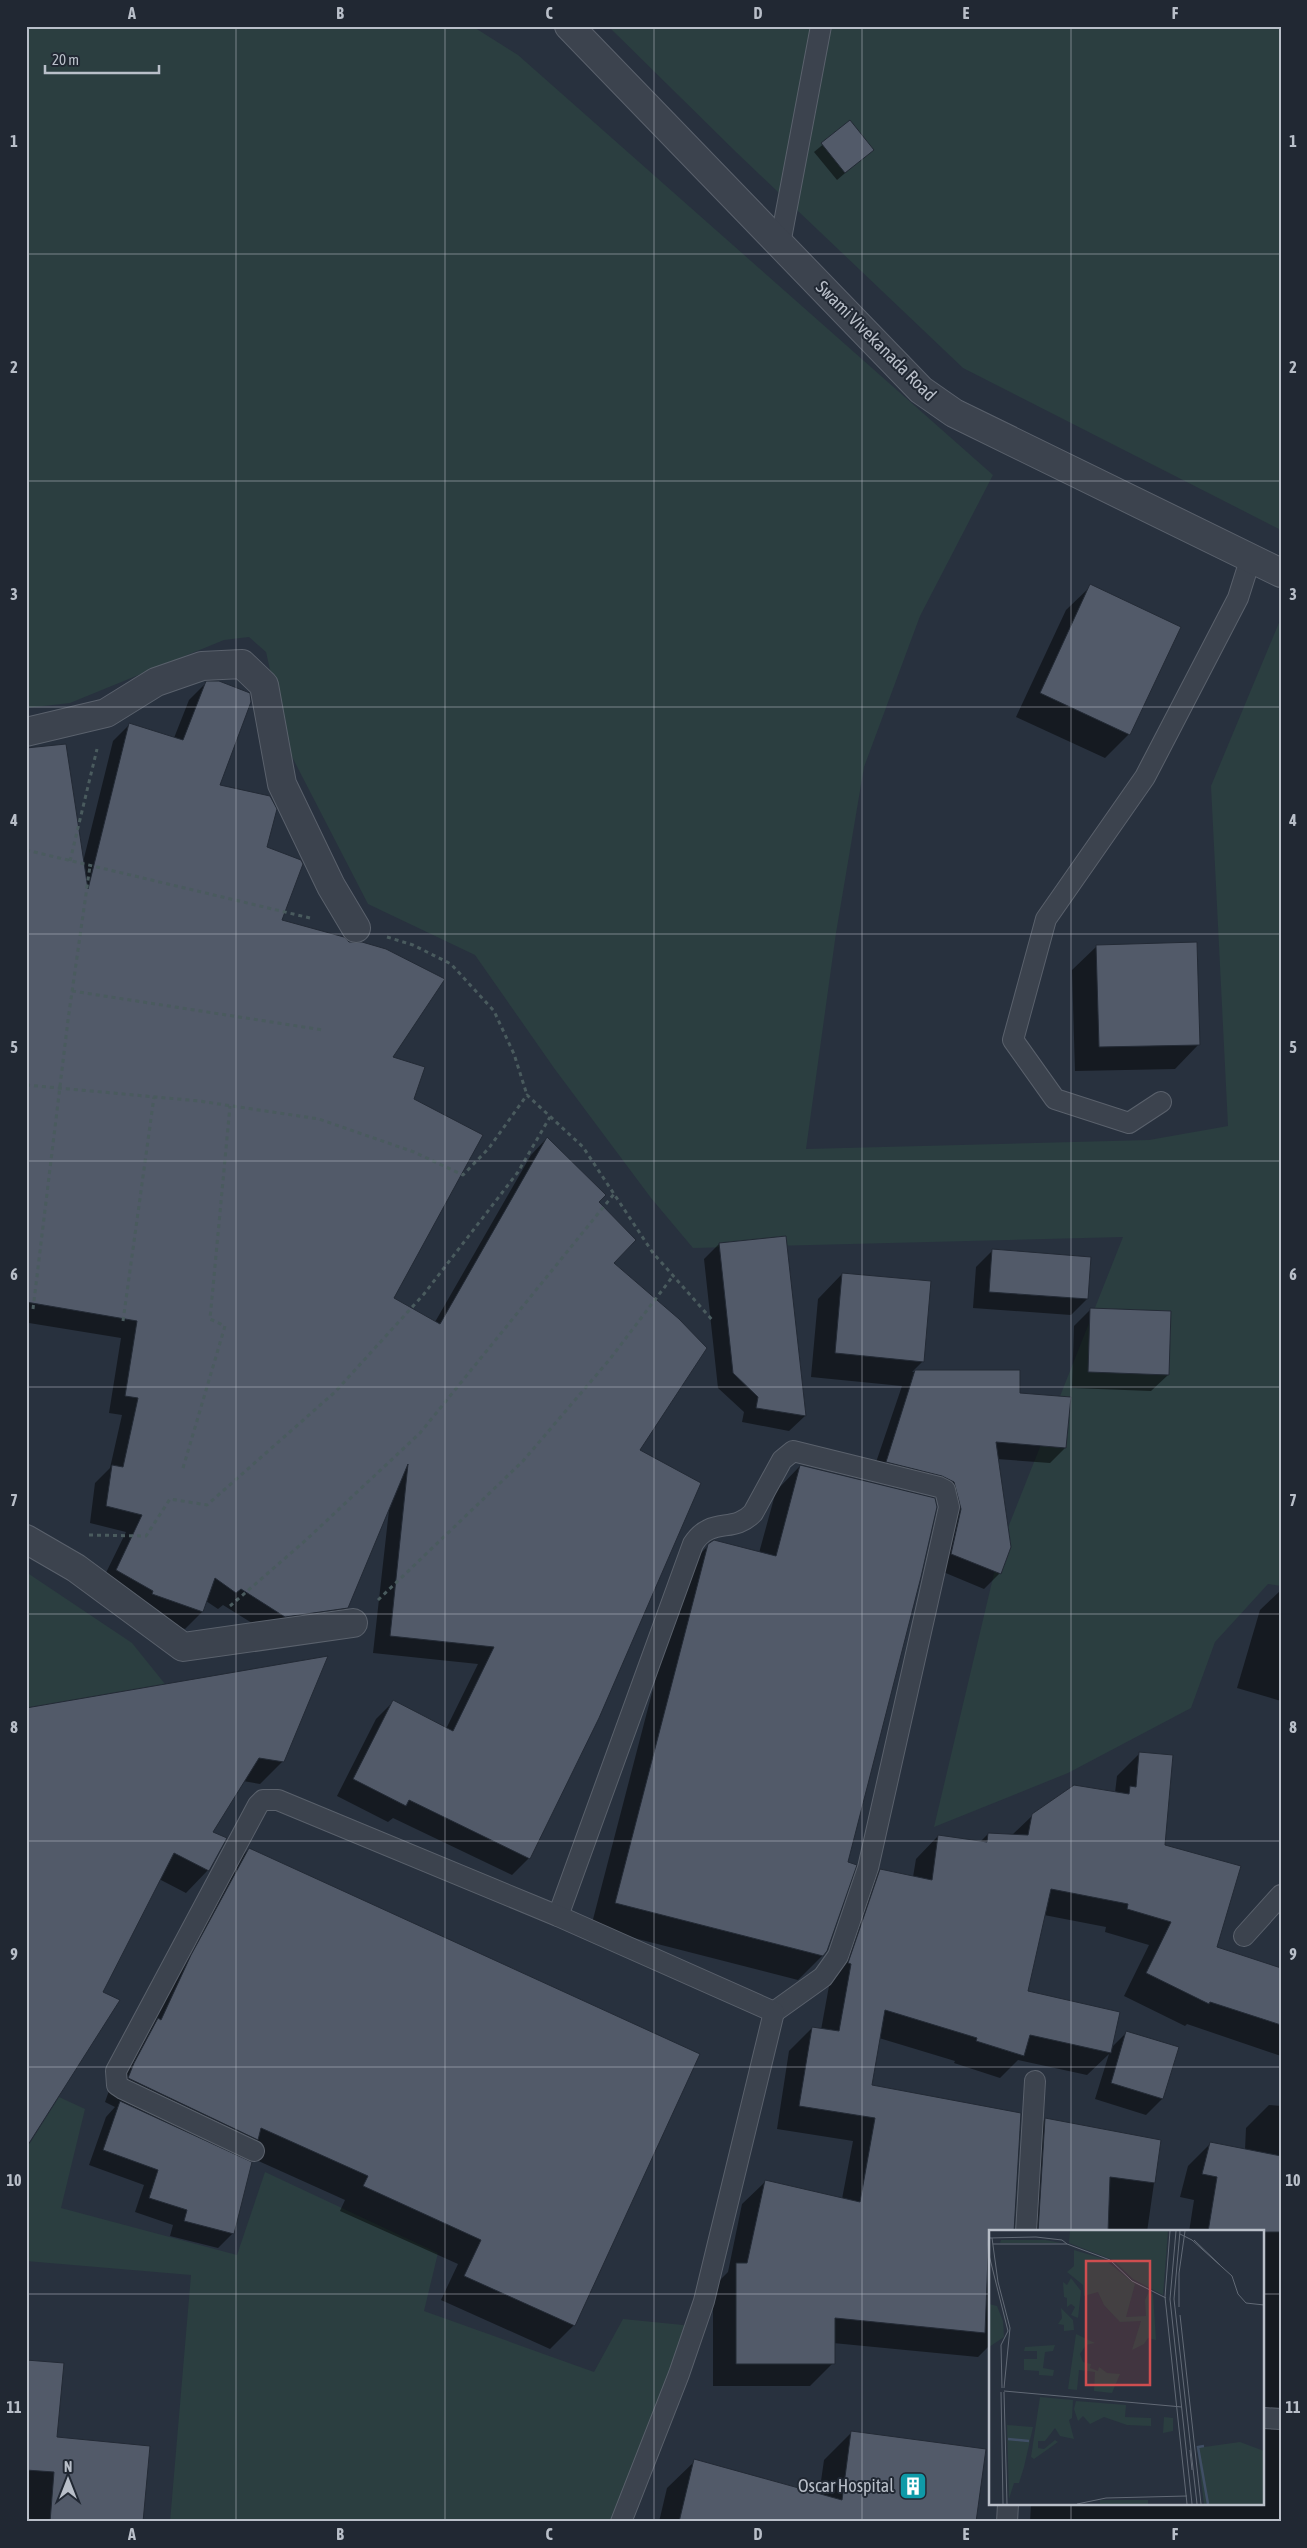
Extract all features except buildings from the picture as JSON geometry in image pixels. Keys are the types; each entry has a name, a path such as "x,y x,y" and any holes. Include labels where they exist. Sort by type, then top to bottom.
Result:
{"street":[{"name":"Swami Vivekanada Road","path":"574,28 921,390 938,403 1281,572"},
{"path":"26,732 106,713 156,682 202,666 242,664 264,685 282,784 327,879 356,928"},
{"path":"26,1539 62,1560 125,1603 182,1647 353,1622"}],"lane":[{"path":"780,244 821,26"},
{"path":"1161,1102 1129,1123 1055,1099 1013,1040 1046,919 1145,777 1238,598 1251,558"},
{"path":"558,1916 693,1544 700,1533 709,1528 747,1519 753,1513 782,1460 794,1451 945,1490 949,1507 868,1868 838,1956 823,1977 774,2012 704,2301 679,2374 621,2522"},
{"path":"254,2151 123,2089 117,2085 115,2077 116,2071 258,1805 263,1800 278,1800 558,1916 774,2012"},
{"path":"1244,1936 1281,1895"},
{"path":"1026,2230 1035,2082"},
{"path":"1264,2418 1281,2418"},
{"path":"1007,2522 1008,2506"}],"path":[{"path":"70,860 106,713"},
{"path":"26,850 356,928 413,945 451,964 494,1011 514,1054 527,1095 583,1147 653,1254 714,1322"},
{"path":"33,1309 72,991 90,866"},
{"path":"72,991 323,1030"},
{"path":"26,1085 154,1097 319,1119 414,1152 463,1175 489,1148 527,1095"},
{"path":"123,1321 154,1097"},
{"path":"183,1468 225,1326 210,1320 230,1106"},
{"path":"62,1560 80,1535 146,1536 170,1499 207,1505 335,1392 424,1294 518,1172 550,1117"},
{"path":"226,1609 306,1540 420,1433 614,1194"},
{"path":"353,1622 523,1461 610,1359 673,1276"}],"shaded area":[{"path":"26,26 472,26 518,55 993,475 920,616 864,767 836,933 806,1149 1149,1140 1228,1126 1211,786 1281,618 1281,1586 1268,1584 1215,1642 1191,1708 1068,1773 934,1827 1000,1548 1123,1237 693,1248 651,1198 554,1068 475,955 368,904 288,749 266,652 249,637 224,640 70,703 26,708"},
{"path":"608,26 1281,26 1281,530 963,368 736,152"},
{"path":"26,1572 132,1643 173,1694 26,1714"},
{"path":"59,2097 85,2109 61,2208 237,2255 265,2172 438,2253 424,2311 594,2372 623,2319 693,2326 617,2522 170,2522 191,2275 26,2261 26,2141 30,2143"}],"place":[{"name":"Oscar Hospital","path":"913,2486"}]}
